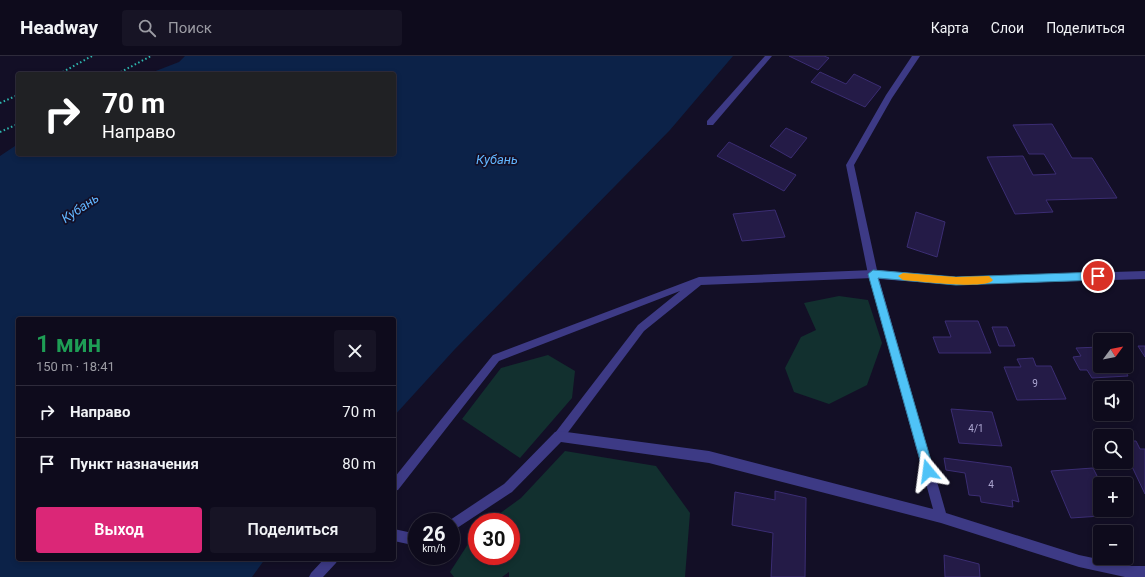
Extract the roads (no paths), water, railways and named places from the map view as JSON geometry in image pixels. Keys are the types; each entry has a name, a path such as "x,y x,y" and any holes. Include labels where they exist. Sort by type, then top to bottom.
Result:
{"street":[{"path":"916,56 889,97 850,165 873,274 941,517"},
{"path":"873,274 956,281 1145,275"},
{"path":"460,520 508,488 559,436 709,457 941,517 1079,561 1131,572 1145,572"},
{"path":"396,535 408,538"},
{"path":"315,577 330,561"}],"lane":[{"path":"710,123 769,56"},
{"path":"396,483 496,358 699,281 873,274"},
{"path":"559,436 640,328 699,281"}],"water":[{"name":"Кубань","path":"185,56 733,56 670,130 455,349 396,414 396,317 16,317 16,561 264,561 252,577 0,577 0,156 16,145 16,156 396,156 396,72 153,72 179,62"}]}
